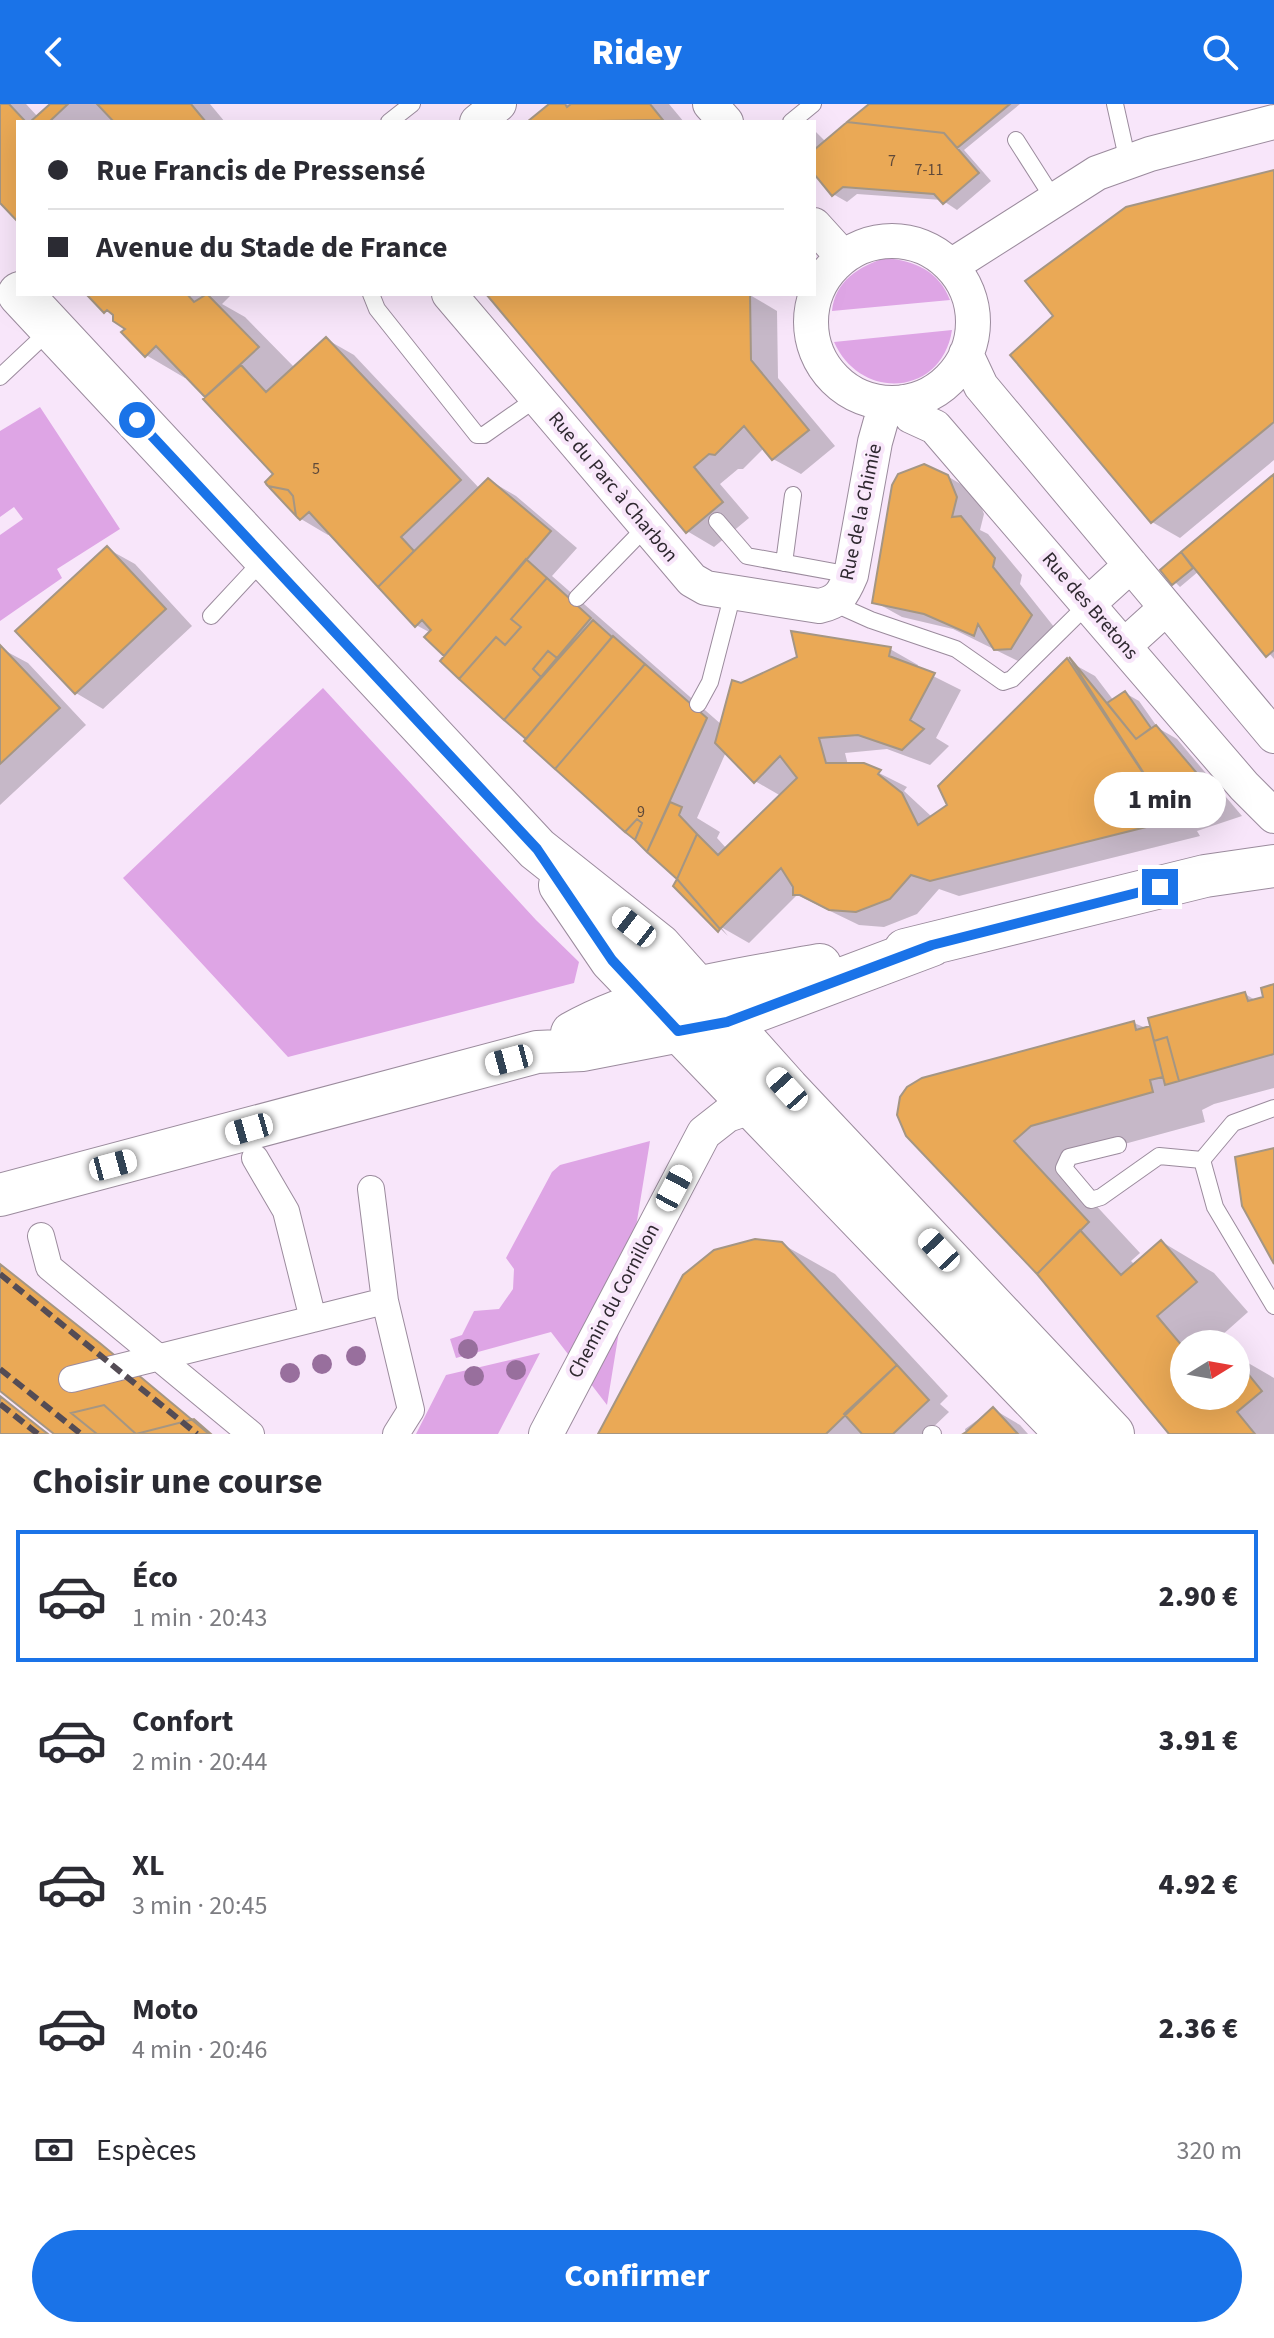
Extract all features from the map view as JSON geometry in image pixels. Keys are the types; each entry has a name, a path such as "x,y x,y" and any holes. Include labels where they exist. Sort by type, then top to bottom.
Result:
{"main road":[{"path":"0,273 16,290"},
{"path":"22,296 537,849 659,946 1112,1434"},
{"path":"537,849 612,960 1068,1434"}],"street":[{"path":"479,120 499,104"},
{"path":"710,104 724,120"},
{"path":"951,266 1053,198 1097,173 1274,122"},
{"path":"816,227 843,257"},
{"path":"816,296 811,328 818,357 835,380 858,396 894,403 929,394 951,377 966,354 972,333 968,295 951,266 936,254 899,241 879,242 843,257 825,277 816,296"},
{"name":"Rue du Parc à Charbon","path":"451,296 692,580 706,588 733,593 834,595"},
{"path":"966,354 981,386 1274,736"},
{"name":"Rue de la Chimie","path":"834,595 875,442 894,403"},
{"name":"Rue des Bretons","path":"894,403 911,416 935,427 1274,816"},
{"path":"1088,604 1131,565"},
{"path":"1124,646 1166,608"},
{"path":"1205,876 1274,843"},
{"path":"665,1016 697,989 932,945 1205,876 1274,866"},
{"path":"0,1195 537,1052 578,1029 665,1016 727,1022 932,945"},
{"name":"Chemin du Cornillon","path":"546,1434 704,1133 727,1115 751,1107"},
{"path":"255,1158 286,1211 313,1319"},
{"path":"371,1189 385,1301 411,1410 396,1434"},
{"path":"41,1236 49,1267 251,1434"},
{"path":"72,1379 385,1301"}],"lane":[{"path":"392,120 412,104"},
{"path":"793,120 813,104"},
{"path":"1115,104 1128,162"},
{"path":"1260,104 1274,122"},
{"path":"1016,140 1053,198"},
{"path":"372,296 377,309 477,435 484,435 537,398"},
{"path":"0,377 52,328"},
{"path":"784,563 793,495"},
{"path":"717,521 747,556 784,563 871,620 956,649 1003,682 1012,679 1088,604"},
{"path":"577,598 646,527"},
{"path":"211,616 265,558"},
{"path":"698,704 710,682 733,593"},
{"path":"1202,1160 1233,1123 1274,1108"},
{"path":"1118,1145 1069,1157 1064,1162 1064,1168 1091,1200 1101,1197 1159,1156 1202,1160"},
{"path":"1202,1160 1215,1207 1274,1306"}],"shaded area":[{"path":"886,258 925,269 939,282 950,300 832,311 838,291 850,276"},
{"path":"952,330 945,352 933,368 917,379 899,383 881,382 862,375 846,361 834,342"},
{"path":"40,407 120,529 57,569 62,578 0,621 0,535 23,519 14,507 0,517 0,431"},
{"path":"323,688 536,920 579,962 574,983 288,1057 123,878"},
{"path":"650,1141 607,1405 551,1332 456,1358 450,1339 462,1335 474,1311 499,1309 513,1289 514,1269 506,1258 552,1172 560,1165"},
{"path":"540,1353 498,1434 416,1434 446,1375"}],"building":[{"path":"0,104 9,104 24,120 16,120 16,220 0,203"},
{"path":"50,104 68,104 51,120 32,120"},
{"path":"97,104 191,104 204,120 112,120"},
{"path":"549,104 565,104 567,107 571,104 650,104 663,120 529,120"},
{"path":"869,104 1010,104 957,148 944,133 847,122"},
{"path":"847,122 944,133 979,173 943,204 934,194 843,187 832,196 816,176 816,148"},
{"path":"1274,170 1274,422 1151,523 1010,355 1053,316 1025,281 1126,207"},
{"path":"88,296 189,296 194,302 209,296 259,347 205,397 156,346 145,357 121,332 125,329 113,321 113,315 107,310 104,313"},
{"path":"488,296 750,296 751,360 809,430 772,460 744,426 715,455 709,454 694,467 723,502 686,533"},
{"path":"326,337 461,480 401,537 414,551 378,587 309,512 300,520 296,516 293,496 288,490 268,486 265,482 273,474 203,399 241,365 266,392"},
{"path":"924,464 948,475 957,497 952,517 961,516 995,558 993,567 1032,615 1011,649 994,650 978,624 974,636 924,614 872,603 892,485 898,474"},
{"path":"1274,474 1274,650 1266,657 1181,552"},
{"path":"488,478 551,531 444,656 424,637 431,630 422,620 415,627 378,587"},
{"path":"268,486 288,490 293,496 296,516"},
{"path":"107,546 166,609 75,694 15,631"},
{"path":"1181,552 1193,568 1172,585 1160,570"},
{"path":"526,559 547,578 511,619 521,627 505,645 496,637 459,679 440,661"},
{"path":"547,578 591,618 557,658 548,651 533,669 541,677 504,720 459,679 496,637 505,645 521,627 511,619"},
{"path":"593,620 612,637 526,739 504,720"},
{"path":"791,631 891,647 889,656 935,673 910,720 924,729 902,750 858,735 819,738 826,763 864,763 881,770 878,774 902,793 918,825 947,805 938,786 1067,658 1174,820 930,881 911,875 890,899 856,912 829,910 800,895 793,895 793,887 781,868 720,929 677,879 697,834 718,855 797,778 780,756 754,783 715,743 732,680 741,683 797,657"},
{"path":"613,636 645,664 555,769 524,741"},
{"path":"0,645 60,708 0,764"},
{"path":"548,651 557,658 541,677 533,669"},
{"path":"1069,657 1136,739 1156,725 1223,804 1174,820"},
{"path":"645,664 707,718 647,852 635,840 642,823 637,819 625,832 555,769"},
{"path":"1125,691 1151,728 1136,739 1107,703"},
{"path":"670,802 682,807 679,815 697,834 677,879 647,852"},
{"path":"637,819 642,823 635,840 625,832"},
{"path":"677,879 720,929 718,932 673,886"},
{"path":"1274,984 1274,1054 1179,1081 1167,1037 1154,1041 1148,1018 1245,992 1248,1001 1263,997 1261,988"},
{"path":"1134,1021 1136,1030 1150,1026 1163,1077 1150,1080 1153,1092 1031,1126 1014,1141 1089,1222 1037,1274 906,1136 897,1115 900,1097 907,1087 922,1078"},
{"path":"1167,1037 1179,1081 1165,1085 1154,1041"},
{"path":"1274,1148 1274,1264 1242,1206 1235,1157"},
{"path":"1080,1230 1121,1275 1161,1240 1197,1282 1157,1316 1170,1331 1170,1410 1239,1410 1237,1412 1255,1434 1169,1434 1037,1274"},
{"path":"755,1239 782,1242 897,1365 826,1434 598,1434 683,1275 714,1250"},
{"path":"0,1264 209,1434 54,1434 0,1391"},
{"path":"897,1365 929,1400 893,1434 862,1434 844,1414"},
{"path":"1250,1376 1262,1391 1250,1401"},
{"path":"0,1396 39,1427 48,1434 0,1434"},
{"path":"104,1405 136,1434 97,1434 71,1413"},
{"path":"104,1405 136,1434 97,1434 71,1413"},
{"path":"993,1407 1018,1434 963,1434 966,1432"},
{"path":"194,1419 211,1434 136,1434"},
{"path":"194,1419 211,1434 136,1434"}],"railway":[{"path":"0,1274 197,1434"},
{"path":"0,1369 81,1434"},
{"path":"0,1404 38,1434"}],"route":[{"path":"137,420 537,849 612,960 678,1031 727,1022 932,945 1160,887"}]}
